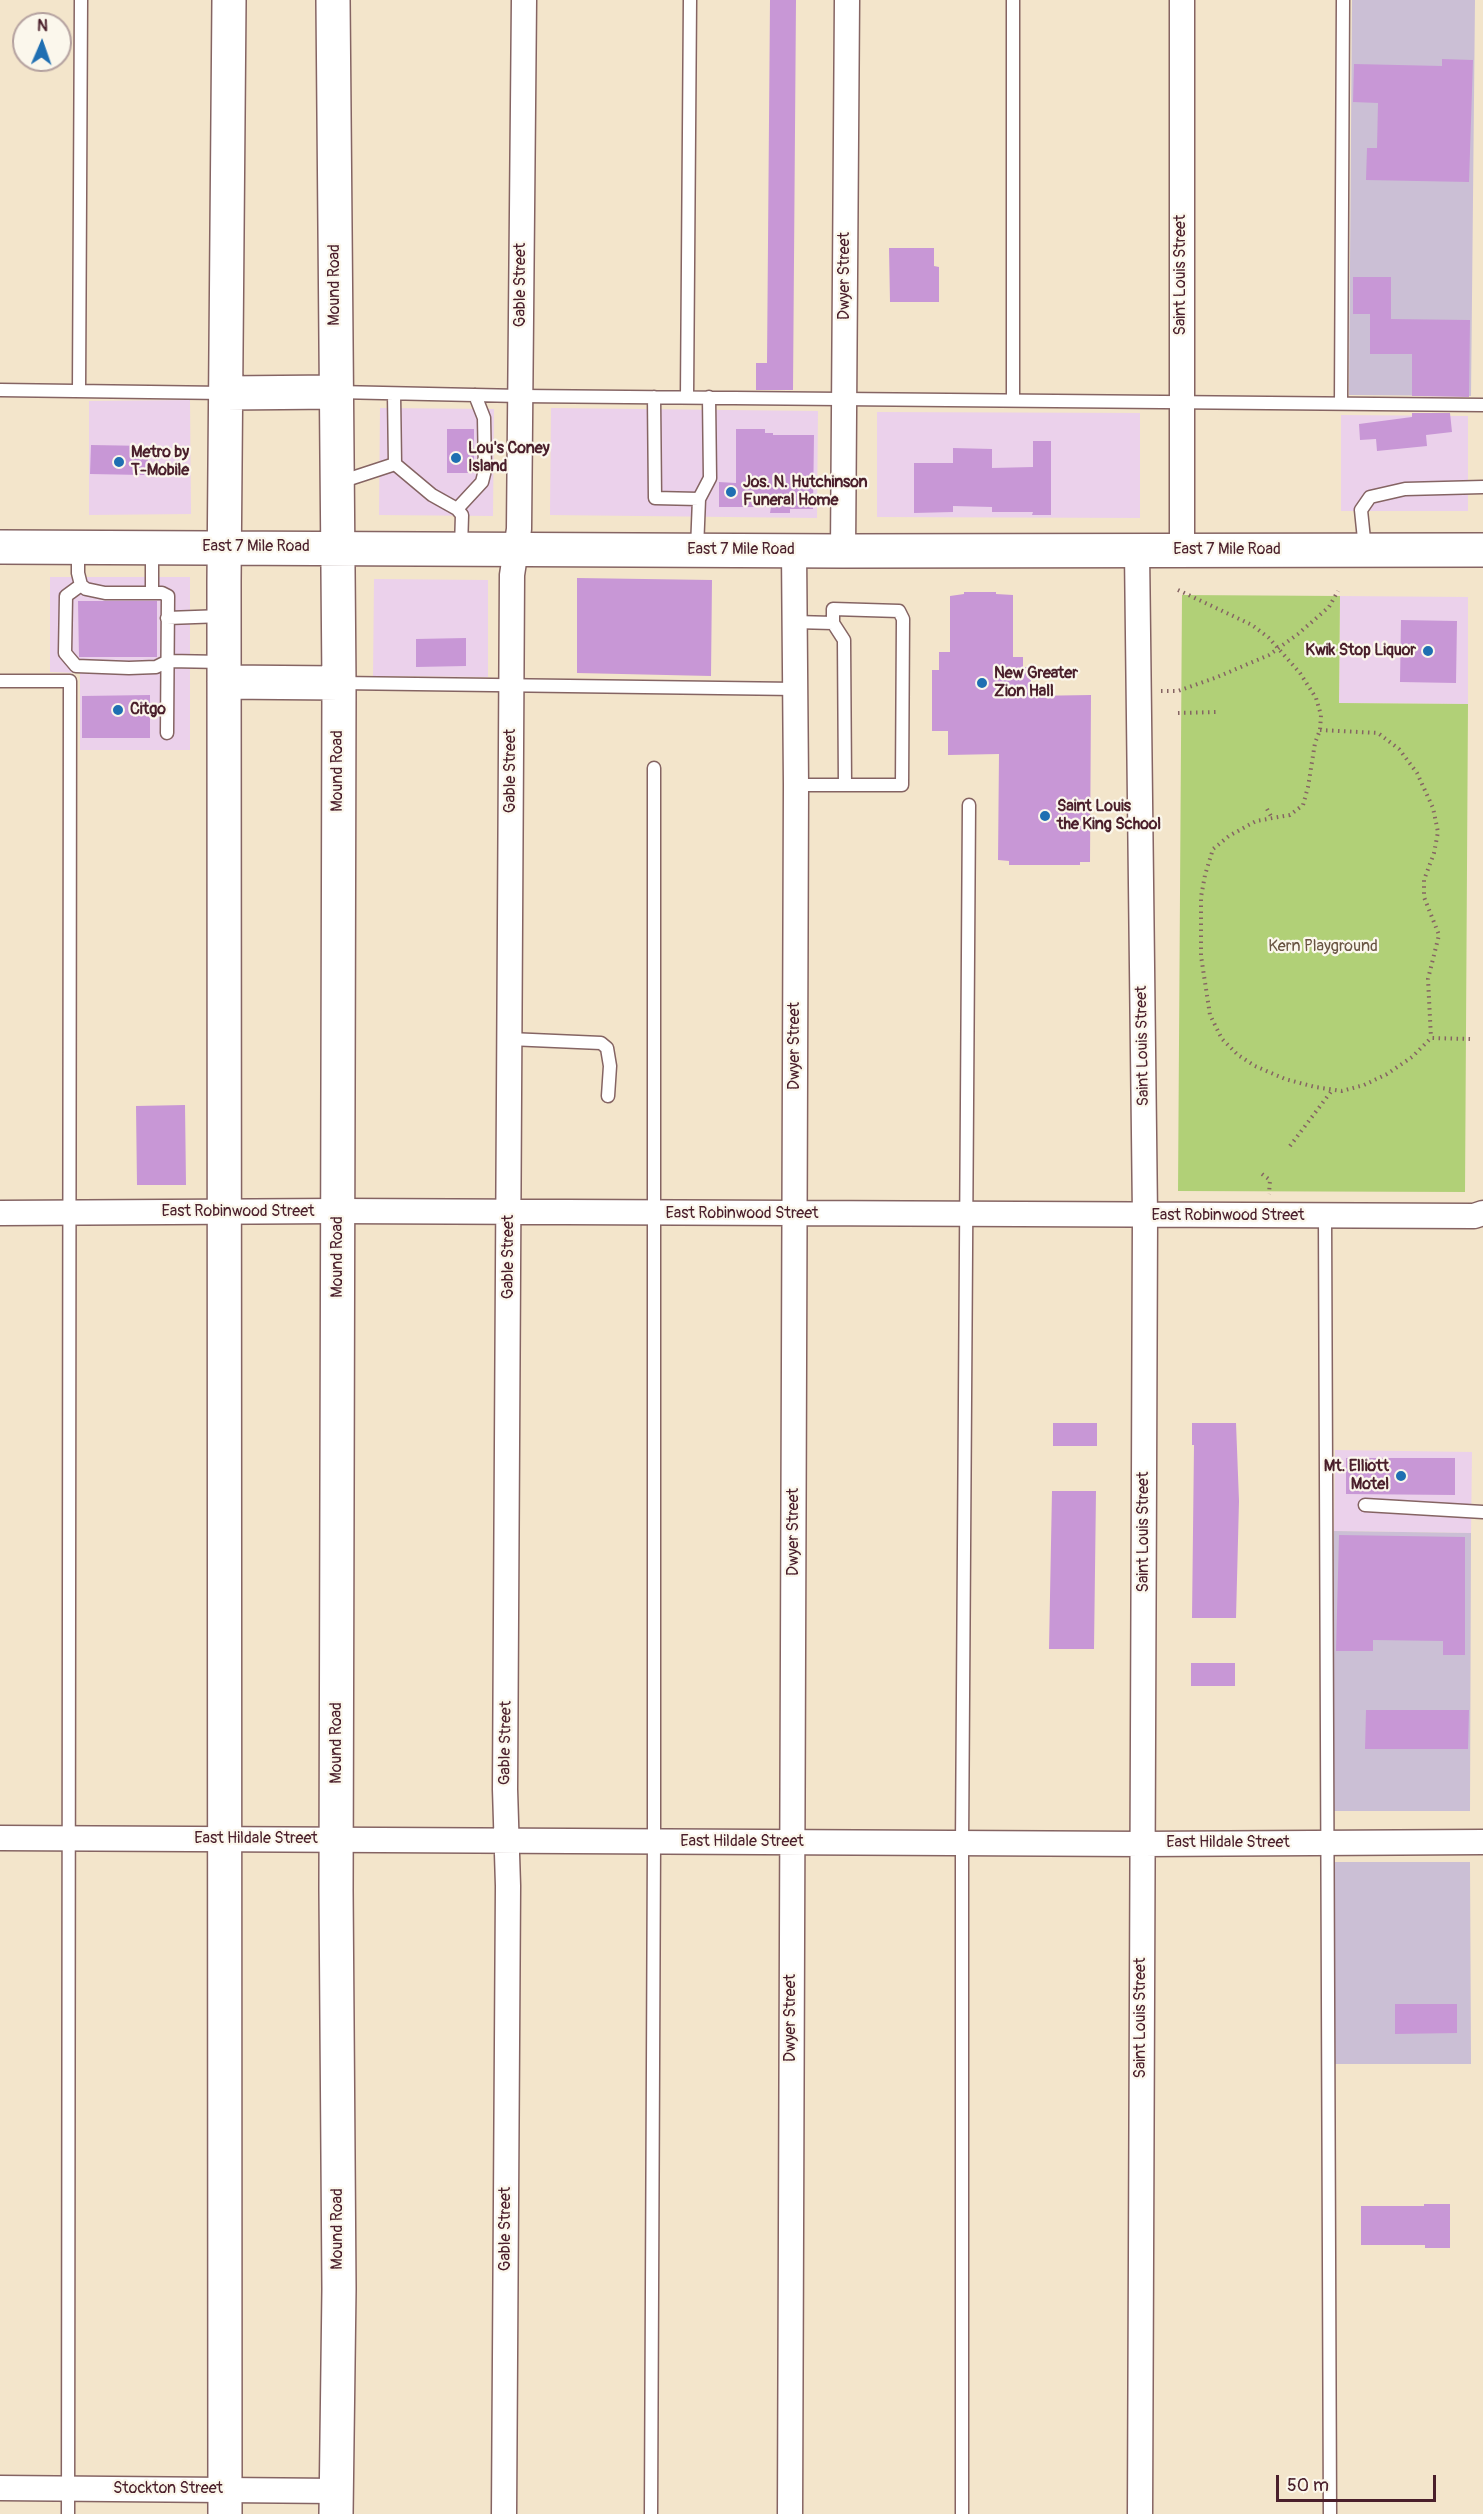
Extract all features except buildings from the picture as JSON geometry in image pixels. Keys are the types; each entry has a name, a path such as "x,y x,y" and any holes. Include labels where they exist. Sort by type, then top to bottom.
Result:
{"main road":[{"path":"225,2502 224,616 229,0"},
{"name":"Mound Road","path":"333,0 339,683 336,1032 339,2289 337,2502"},
{"path":"226,393 336,392"},
{"name":"East 7 Mile Road","path":"0,547 794,551 1483,550"},
{"path":"224,672 339,683"}],"street":[{"name":"Gable Street","path":"504,2514 511,684 512,575 519,529 524,0"},
{"name":"Dwyer Street","path":"843,551 847,0"},
{"name":"Saint Louis Street","path":"1182,0 1182,550"},
{"name":"Dwyer Street","path":"790,2514 796,785 794,551"},
{"name":"Saint Louis Street","path":"1137,551 1146,1216 1140,2514"},
{"name":"East Robinwood Street","path":"0,1213 338,1211 1146,1216 1474,1216 1483,1213"},
{"name":"East Hildale Street","path":"0,1838 1142,1844 1483,1842"},
{"name":"Stockton Street","path":"0,2488 69,2489 225,2502 337,2502"}],"lane":[{"path":"79,391 81,0"},
{"path":"687,397 690,0"},
{"path":"1013,400 1014,0"},
{"path":"1341,403 1343,0"},
{"path":"0,390 226,393"},
{"path":"336,392 520,396 1483,405"},
{"path":"394,394 395,464 432,495 457,509 462,515 461,548"},
{"path":"457,509 482,482 485,470 484,418 475,395"},
{"path":"654,397 655,498 699,500"},
{"path":"697,550 699,500 710,478 709,397"},
{"path":"336,483 395,464"},
{"path":"1365,550 1361,510 1370,497 1406,489 1483,487"},
{"path":"78,547 81,585 100,597 127,597 152,593 168,596 167,733"},
{"path":"152,547 152,593"},
{"path":"81,585 66,596 65,653 76,666 128,662 156,667 168,661 224,672"},
{"path":"796,785 845,785 902,785 903,619 899,611 833,609 833,623 844,640 845,785"},
{"path":"167,618 224,616"},
{"path":"795,622 833,623"},
{"path":"0,681 70,681 68,2514"},
{"path":"339,683 796,689"},
{"path":"651,2514 654,1841 654,768"},
{"path":"962,2514 969,805"},
{"path":"509,1039 601,1043 607,1048 610,1066 608,1095"},
{"path":"1324,1216 1330,2514"},
{"path":"1365,1505 1483,1512"}],"path":[{"path":"1178,591 1252,625 1279,648 1300,673 1316,698 1321,715 1320,730 1315,743 1303,805 1290,815 1256,821 1228,836 1213,849 1201,897 1199,933 1210,1015 1222,1039 1238,1055 1255,1066 1285,1079 1342,1091 1364,1085 1387,1074 1412,1057 1431,1038 1470,1039"},
{"path":"1139,692 1178,691 1269,656 1299,634 1329,607 1338,591"},
{"path":"1178,713 1217,712"},
{"path":"1320,730 1378,733 1399,749 1417,773 1432,808 1438,832 1434,853 1424,880 1424,897 1439,935 1428,979 1431,1038"},
{"path":"1267,809 1272,818"},
{"path":"1290,1146 1333,1089"},
{"path":"1262,1174 1270,1180 1268,1194"}],"shaded area":[{"path":"1352,0 1475,0 1471,396 1349,395"},
{"path":"190,400 191,514 89,515 89,401"},
{"path":"380,408 494,409 493,516 379,515"},
{"path":"551,408 818,411 817,518 550,515"},
{"path":"877,412 1140,413 1140,518 877,517"},
{"path":"1341,415 1468,416 1468,511 1341,511"},
{"path":"50,577 190,577 190,750 80,750 80,673 50,672"},
{"path":"374,579 488,580 488,677 373,676"},
{"path":"1340,596 1468,597 1468,704 1339,703"},
{"path":"1335,1450 1472,1452 1471,1533 1334,1531"},
{"path":"1334,1531 1471,1533 1470,1811 1331,1811"},
{"path":"1331,1862 1470,1862 1471,2064 1332,2064"}],"green space":[{"name":"Kern Playground","path":"1182,595 1340,596 1339,703 1468,704 1465,1192 1178,1191"}],"place":[{"name":"Lou's Coney Island","path":"456,458"},
{"name":"Metro by T-Mobile","path":"119,462"},
{"name":"Jos. N. Hutchinson Funeral Home","path":"731,492"},
{"name":"Kwik Stop Liquor","path":"1428,651"},
{"name":"New Greater Zion Hall","path":"982,683"},
{"name":"Citgo","path":"118,710"},
{"name":"Saint Louis the King School","path":"1045,816"},
{"name":"Mt. Elliott Motel","path":"1401,1476"}]}
